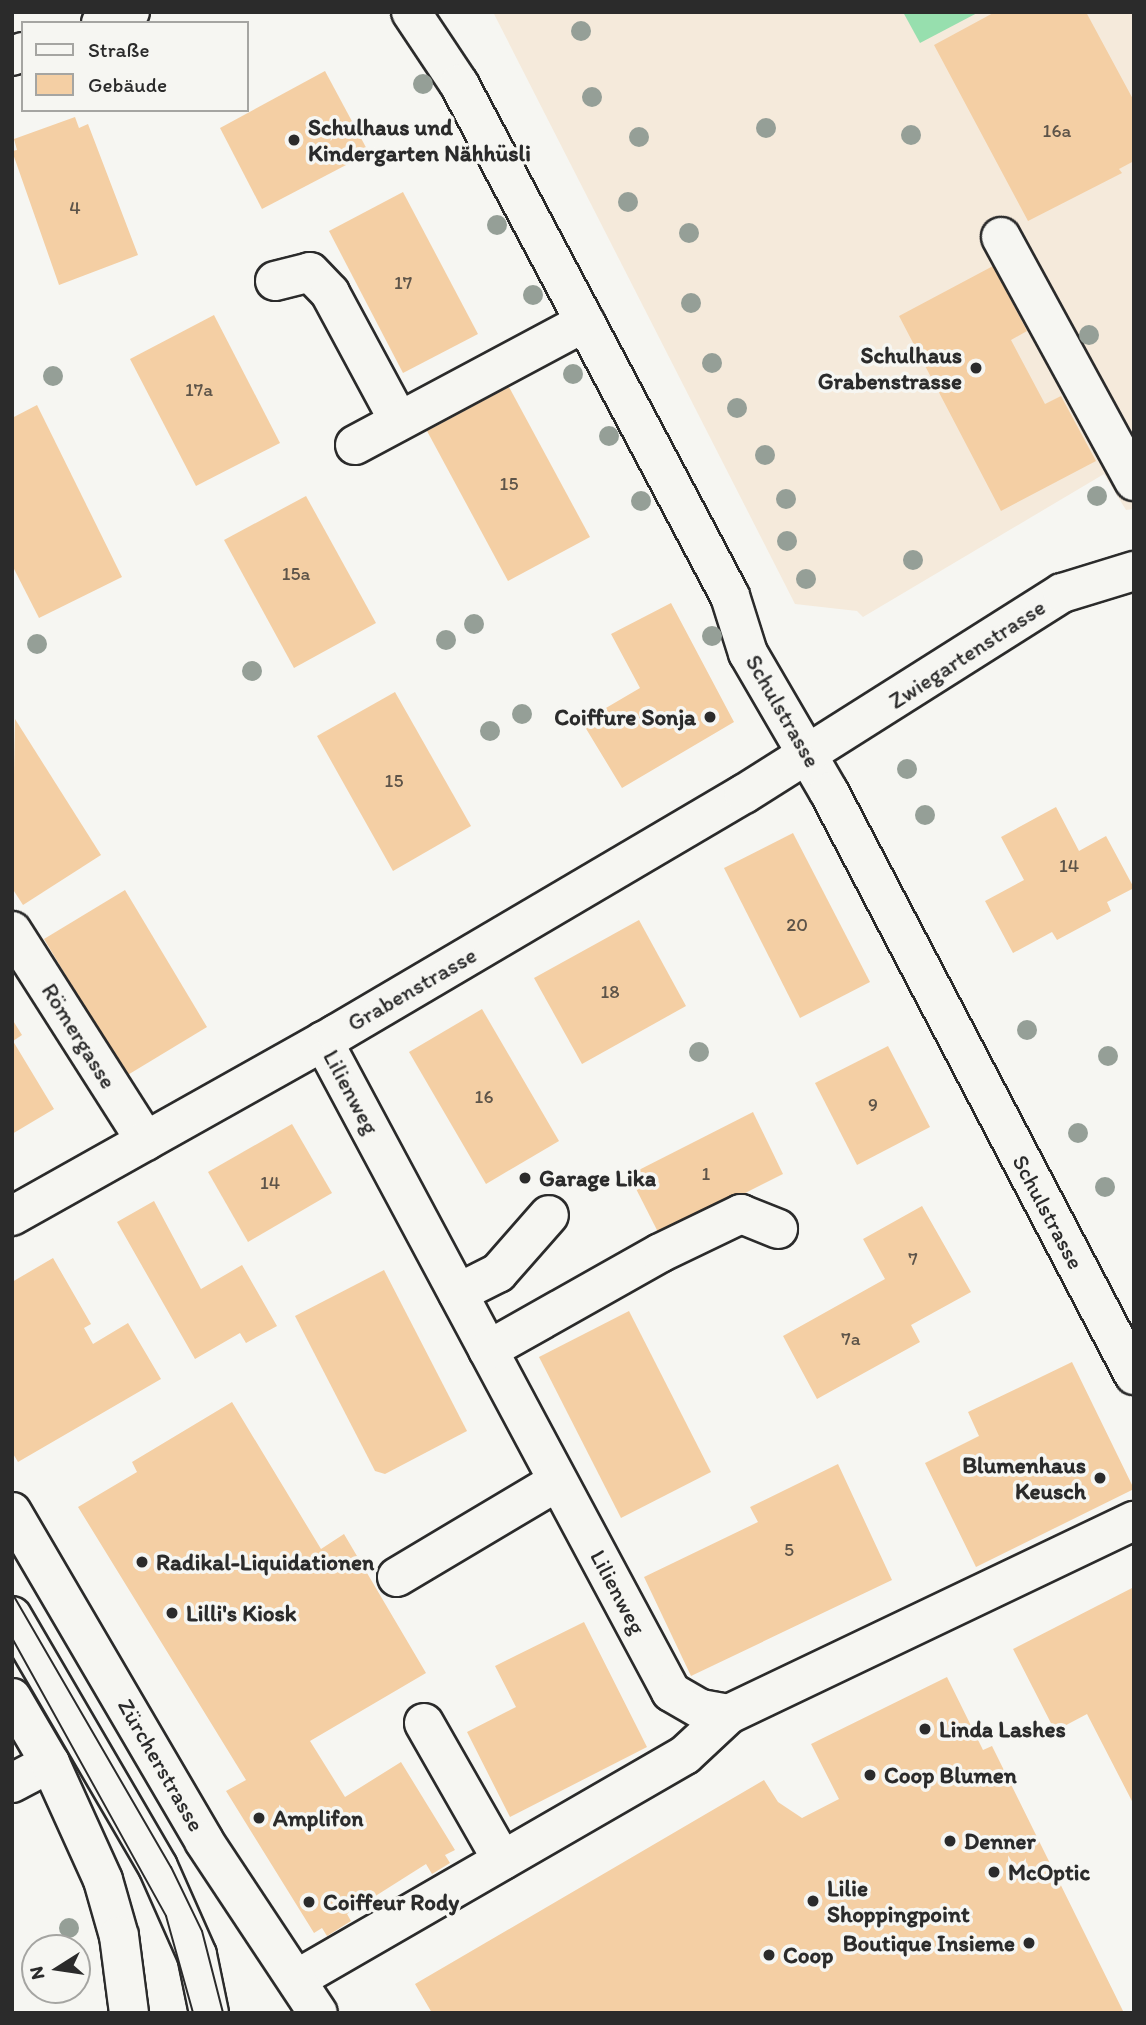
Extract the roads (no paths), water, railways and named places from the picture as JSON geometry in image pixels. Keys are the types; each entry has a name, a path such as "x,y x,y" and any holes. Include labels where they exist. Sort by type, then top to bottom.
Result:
{"street":[{"path":"107,21 130,12"},
{"name":"Schulstrasse","path":"411,12 459,84 730,596 748,653 808,755 1134,1375"},
{"path":"1001,237 1134,481"},
{"path":"275,281 310,272 330,293 399,421"},
{"path":"355,445 585,322"},
{"name":"Zwiegartenstrasse","path":"808,755 1062,593 1134,571"},
{"name":"Grabenstrasse","path":"12,1216 323,1041 808,755"},
{"name":"Römergasse","path":"13,934 146,1141"},
{"name":"Lilienweg","path":"323,1041 671,1692 701,1709 729,1714"},
{"path":"488,1350 660,1253 741,1214 778,1229"},
{"path":"457,1293 498,1273 549,1215"},
{"path":"397,1577 558,1481"},
{"name":"Zürcherstrasse","path":"12,1512 204,1841 318,2013"},
{"path":"296,1979 685,1755 729,1714 1134,1521"},
{"path":"12,1616 158,1867 197,1955 209,2013"},
{"path":"12,1698 50,1763 103,1880 119,1936 129,2013"},
{"path":"424,1723 502,1860"},
{"path":"12,1783 50,1763"}],"tram line":[{"path":"12,1593 171,1867 202,1931 223,2013"},
{"path":"12,1638 166,1916 193,2013"}],"place":[{"name":"Schulhaus und Kindergarten Nähhüsli","path":"294,140"},
{"name":"Schulhaus Grabenstrasse","path":"976,368"},
{"name":"Coiffure Sonja","path":"710,717"},
{"name":"Garage Lika","path":"525,1178"},
{"name":"Blumenhaus Keusch","path":"1100,1478"},
{"name":"Radikal-Liquidationen","path":"142,1562"},
{"name":"Lilli's Kiosk","path":"172,1613"},
{"name":"Linda Lashes","path":"925,1729"},
{"name":"Coop Blumen","path":"870,1775"},
{"name":"Amplifon","path":"259,1818"},
{"name":"Denner","path":"950,1841"},
{"name":"McOptic","path":"994,1872"},
{"name":"Lilie Shoppingpoint","path":"813,1901"},
{"name":"Coiffeur Rody","path":"309,1902"},
{"name":"Boutique Insieme","path":"1029,1943"},
{"name":"Coop","path":"769,1955"}]}
